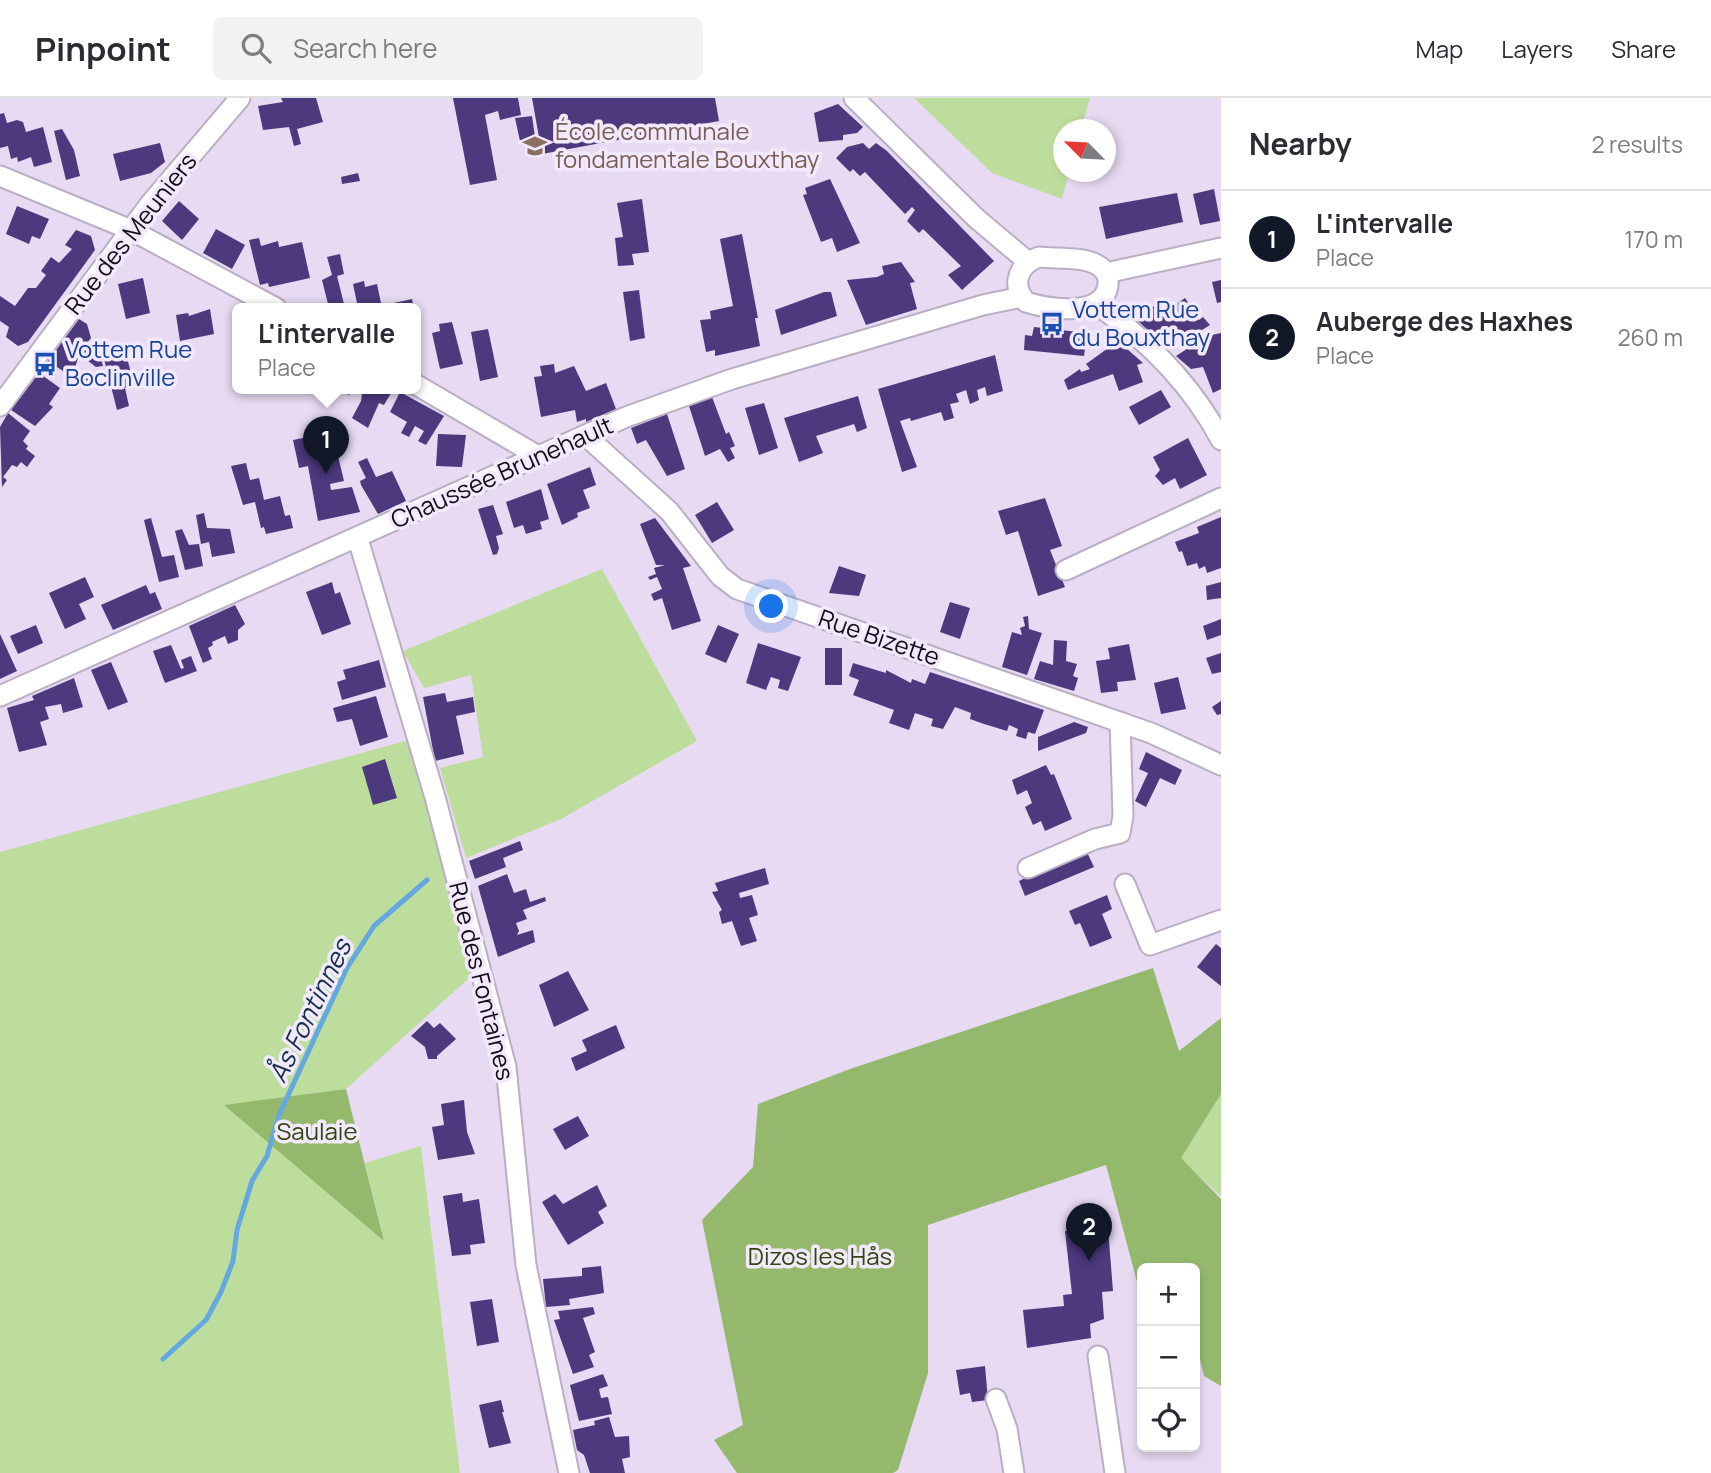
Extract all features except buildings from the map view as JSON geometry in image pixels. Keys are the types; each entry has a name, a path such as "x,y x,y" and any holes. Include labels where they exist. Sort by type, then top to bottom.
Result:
{"street":[{"name":"Rue des Meuniers","path":"0,406 131,230 240,98"},
{"path":"854,98 976,219 1027,261"},
{"path":"0,176 131,230 267,303"},
{"path":"1107,273 1221,248"},
{"path":"1022,297 1017,278 1027,261 1039,257 1098,265 1107,273 1108,285 1104,297 1096,304 1123,323 1178,377 1202,407 1221,440"},
{"name":"Chaussée Brunehault","path":"0,696 358,539 626,417 732,379 982,304 1022,297 1033,304 1084,308 1096,304"},
{"path":"421,388 538,456"},
{"name":"Rue Bizette","path":"586,436 669,511 720,576 737,589 1120,722 1221,765"},
{"path":"1066,570 1221,499"},
{"name":"Rue des Fontaines","path":"358,539 435,797 506,1067 526,1265 569,1473"},
{"path":"1028,868 1095,839 1120,833 1123,816 1120,722"},
{"path":"1125,884 1150,945 1221,920"},
{"path":"1098,1356 1115,1473"},
{"path":"996,1399 1007,1429 1014,1473"}],"green space":[{"path":"914,98 1090,98 1084,119 1053,119 1053,182 1066,182 1062,199 992,173"},
{"path":"602,569 697,741 561,819 466,858 440,768 483,757 471,675 424,688 403,651"},
{"path":"409,740 479,969 346,1089 306,1094 384,1240 365,1163 421,1146 460,1473 0,1473 0,852"},
{"name":"Dizos les Hås","path":"1153,968 1179,1051 1221,1018 1221,1094 1181,1158 1221,1199 1221,1386 1204,1376 1200,1360 1200,1263 1137,1263 1137,1282 1106,1165 928,1225 928,1373 898,1470 893,1473 737,1473 714,1440 743,1425 702,1220 753,1167 758,1104 850,1069"},
{"name":"Saulaie","path":"346,1089 384,1241 224,1105"},
{"path":"1221,1094 1221,1196 1180,1159"}],"waterway":[{"name":"Ås Fontinnes","path":"163,1359 206,1320 221,1292 233,1261 237,1230 252,1181 267,1156 279,1115 347,968 374,926 427,880"}],"place":[{"name":"École communale fondamentale Bouxthay","path":"535,146"},
{"name":"Vottem Rue du Bouxthay","path":"1052,324"},
{"name":"Vottem Rue Boclinville","path":"45,364"},
{"name":"L'intervalle","path":"326,474"},
{"name":"Auberge des Haxhes","path":"1089,1261"}]}
